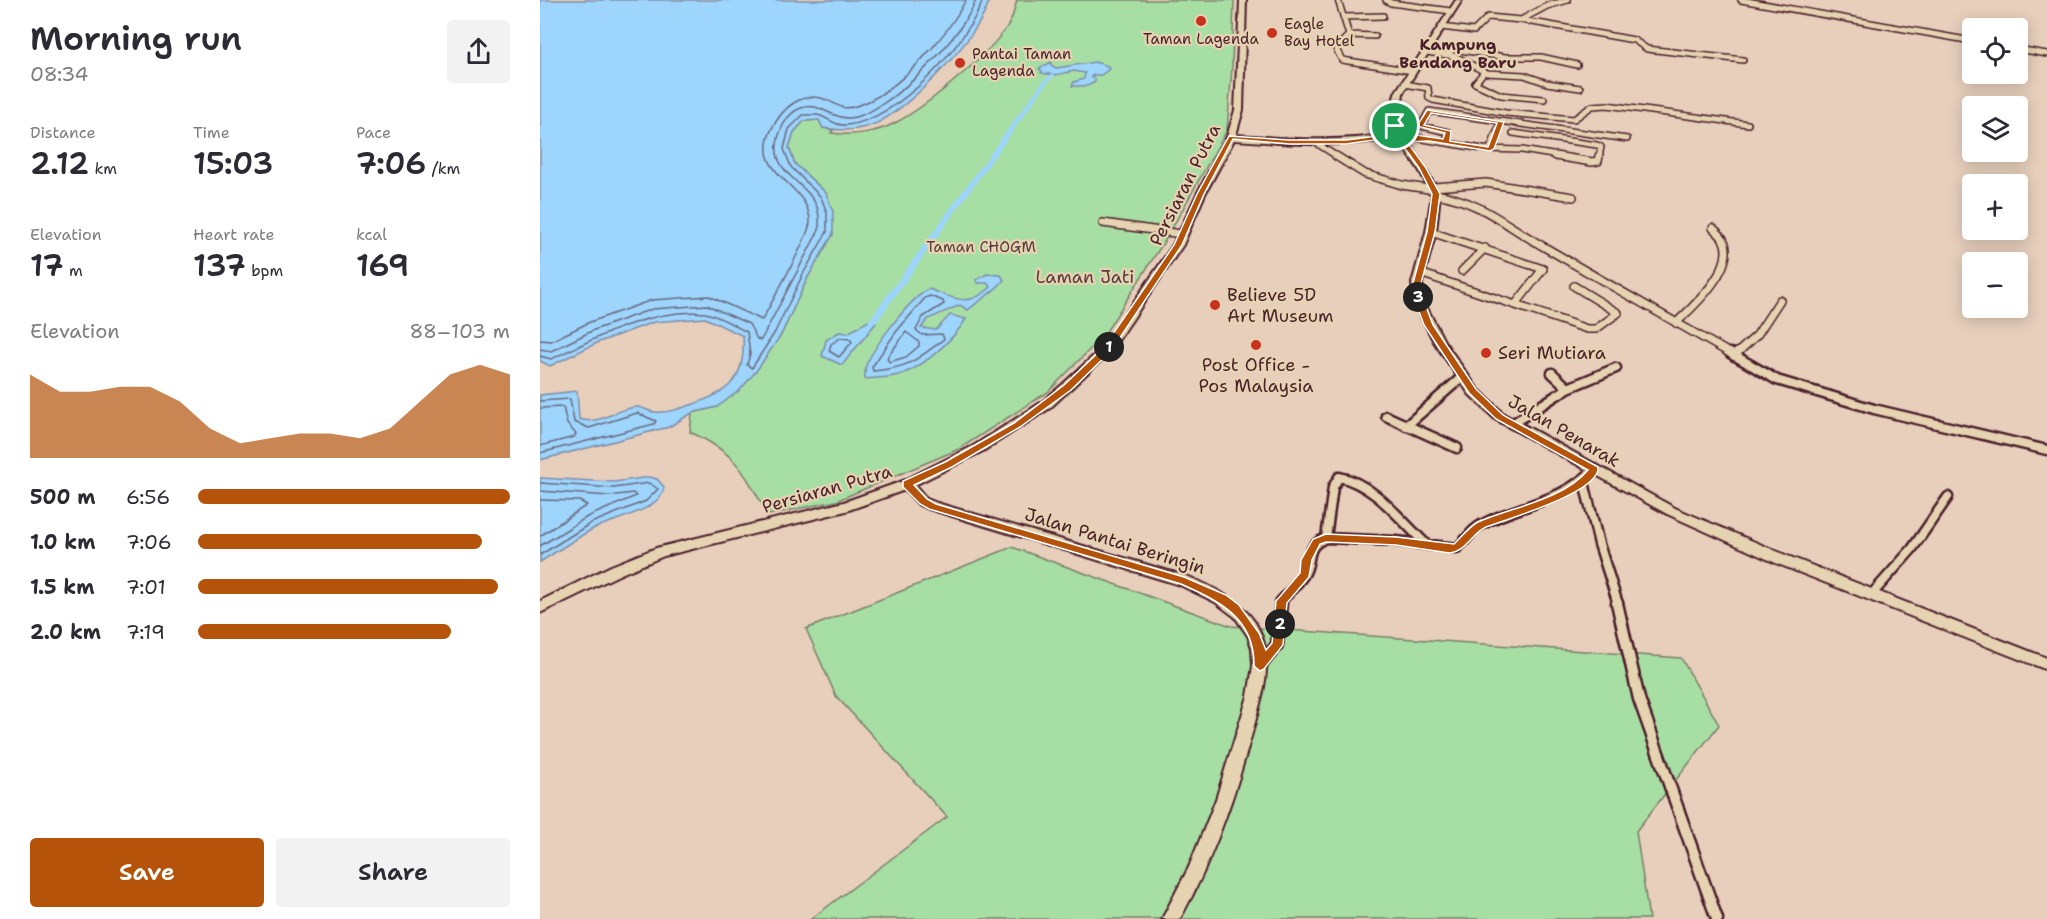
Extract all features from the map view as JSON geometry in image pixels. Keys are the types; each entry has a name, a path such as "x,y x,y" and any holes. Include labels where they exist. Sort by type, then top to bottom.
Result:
{"main road":[{"name":"Persiaran Putra","path":"540,607 616,570 661,552 846,506 907,484 959,459 1017,425 1046,405 1087,370 1107,349 1178,245 1181,234 1231,137 1239,110 1243,0"},
{"path":"1435,190 1395,126 1397,100 1459,0"},
{"path":"1381,140 1395,126"},
{"path":"1231,137 1316,143 1381,140 1403,142"},
{"path":"1381,140 1403,142"},
{"name":"Jalan Penarak","path":"1435,190 1431,232 1417,283 1419,302 1439,342 1462,377 1488,407 1512,424 1651,501 1712,530 2047,663"},
{"name":"Jalan Pantai Beringin","path":"907,484 923,502 933,507 1184,581 1222,598 1235,608 1255,636 1260,650 1260,666 1253,703 1230,784 1205,853 1171,919"}],"street":[{"path":"1338,0 1349,35"},
{"path":"1386,0 1391,3 1451,11"},
{"path":"1437,9 1442,0"},
{"path":"1521,20 1547,6 1568,0"},
{"path":"1741,0 1962,39"},
{"path":"1343,17 1383,16"},
{"path":"1441,27 1474,31 1488,17 1521,20 1634,40 1647,49 1743,60"},
{"path":"1375,36 1349,35 1338,46 1337,51 1342,60 1413,71"},
{"path":"1447,54 1454,50 1505,57 1541,57 1577,65"},
{"path":"2028,51 2047,54"},
{"path":"1426,52 1462,58 1484,72 1532,78 1547,84 1580,88"},
{"path":"1484,72 1475,83 1501,94 1544,99"},
{"path":"1521,95 1532,78"},
{"path":"1405,84 1428,88 1429,98 1433,100 1506,113 1574,119 1592,106 1607,105 1748,124"},
{"path":"1446,142 1448,132 1420,126 1429,111 1628,139"},
{"path":"1490,149 1501,122"},
{"path":"1403,142 1417,138 1598,161 1601,147 1597,145 1513,133"},
{"path":"1530,152 1534,136"},
{"path":"1316,143 1365,174 1402,185 1435,190 1475,203 1533,241 1764,374 1788,384 1874,409 2047,450"},
{"path":"1435,190 1461,183 1480,183 1573,197"},
{"path":"1103,223 1181,234"},
{"path":"1676,323 1713,285 1727,248 1723,235 1713,228"},
{"path":"1431,232 1543,269 1516,304"},
{"path":"1462,271 1485,248"},
{"path":"1420,273 1592,330 1604,325 1618,313 1574,286"},
{"path":"1734,356 1757,335 1780,300"},
{"path":"1512,424 1568,388 1616,368"},
{"path":"1552,373 1568,388"},
{"path":"1406,426 1462,377"},
{"path":"1386,416 1456,448"},
{"path":"1260,666 1277,645 1281,601 1305,574 1310,550 1316,542 1326,538 1396,541 1457,548 1480,526 1530,509 1584,482 1594,469"},
{"path":"1326,538 1332,487 1340,477 1348,477 1369,490 1427,546"},
{"path":"1584,482 1599,544 1613,584 1639,699 1717,919"},
{"path":"1872,594 1912,549 1948,497"}],"green space":[{"name":"Taman CHOGM","path":"1017,0 1234,0 1227,130 1167,237 1104,335 1048,392 959,449 836,501 768,515 738,465 719,448 690,432 692,413 717,407 781,335 808,277 833,234 826,193 795,164 789,148 794,132 804,121 819,120 823,128 833,130 831,133 847,134 864,133 895,123 941,92 989,48 1010,22"},
{"path":"1012,547 1231,626 1681,658 1719,725 1636,831 1649,919 811,919 947,817 836,696 806,629"}],"water":[{"path":"540,0 989,0 984,14 959,50 924,87 890,115 870,126 850,130 823,128 819,120 804,121 794,132 789,148 795,164 826,193 833,212 833,234 808,277 781,335 740,390 717,407 692,413 669,427 540,460 540,395 577,391 579,419 587,421 601,419 629,408 637,407 655,412 673,410 716,395 732,382 741,364 743,336 705,318 654,322 599,342 550,366 540,361"},
{"path":"1051,62 1051,65 1056,68 1095,62 1108,66 1109,69 1101,75 1093,75 1091,77 1095,79 1095,82 1087,86 1072,86 1074,82 1084,79 1085,73 1074,71 1055,75 1041,73 1039,69"},
{"path":"987,274 1001,275 1004,280 968,310 960,305 928,319 921,328 936,330 950,315 966,319 936,353 907,372 890,377 865,379 866,365 877,346 903,312 921,294 929,289 962,300 975,298 991,287 987,283 978,283 976,280"},
{"path":"870,320 876,323 842,365 822,356 826,340 839,332 848,333"},
{"path":"650,477 657,479 664,487 661,495 645,509 591,530 540,562 540,478 614,482"}],"waterway":[{"path":"873,321 1045,82 1053,75"}],"place":[{"name":"Taman Lagenda","path":"1201,21"},
{"name":"Eagle Bay Hotel","path":"1272,33"},
{"name":"Pantai Taman Lagenda","path":"960,63"},
{"name":"Believe 5D Art Museum","path":"1215,305"},
{"name":"Post Office - Pos Malaysia","path":"1256,345"},
{"name":"Seri Mutiara","path":"1486,353"}],"district":[{"name":"Kampung Bendang Baru","path":"1458,53"}],"route":[{"path":"1429,111 1501,122 1490,149 1473,147 1429,139 1402,140 1434,187 1436,194 1431,232 1417,283 1419,302 1439,342 1473,391 1500,417 1594,469 1584,482 1530,509 1496,519 1476,528 1457,548 1352,539 1326,538 1316,542 1306,560 1305,574 1281,601 1277,645 1260,666 1260,650 1255,636 1235,608 1222,598 1184,581 933,507 923,502 907,484 949,465 1017,425 1046,405 1087,370 1107,349 1178,245 1181,234 1231,137 1316,143 1366,141 1380,137 1395,126 1400,135 1409,135 1446,142 1448,132 1420,126 1429,111"}],"park label":[{"name":"Laman Jati","path":"1085,277"}]}
